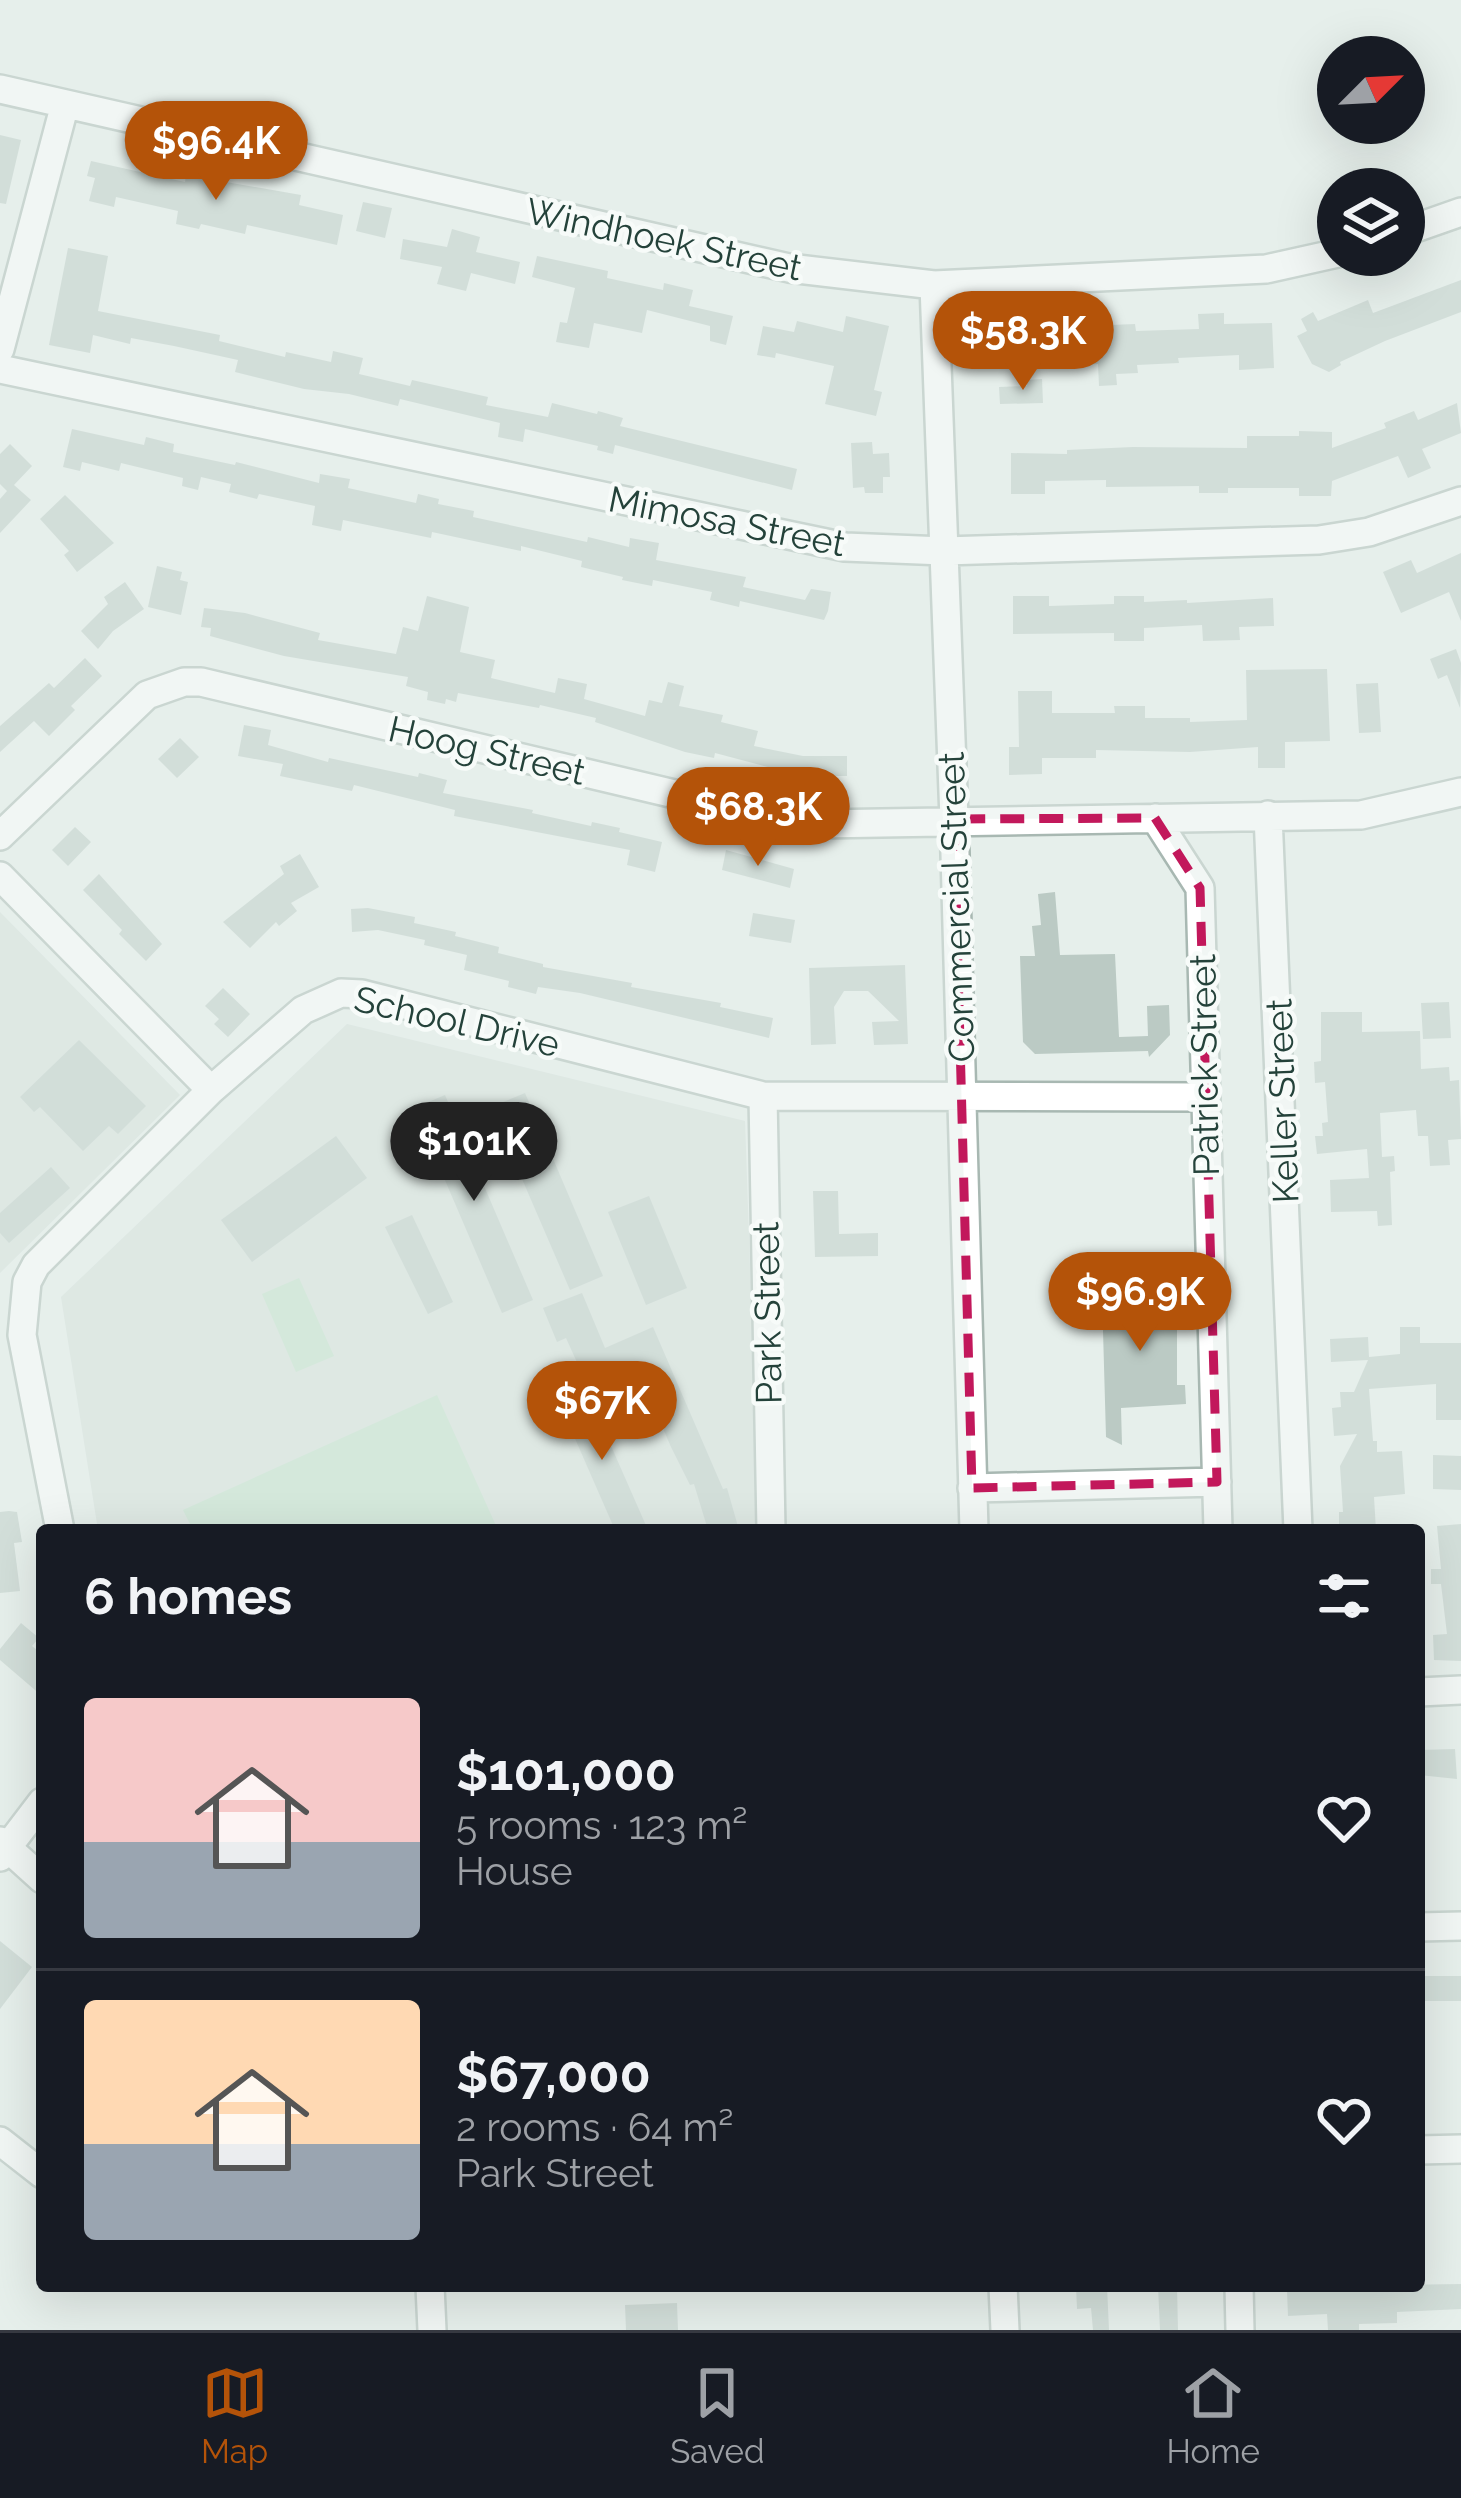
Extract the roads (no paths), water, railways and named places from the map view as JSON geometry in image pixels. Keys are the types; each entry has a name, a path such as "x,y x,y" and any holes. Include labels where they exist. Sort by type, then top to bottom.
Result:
{"street":[{"name":"Windhoek Street","path":"0,89 789,268 934,285 1267,269 1317,258"},
{"path":"0,349 65,104"},
{"path":"1425,225 1461,212"},
{"name":"Commercial Street","path":"934,285 974,1524"},
{"name":"Mimosa Street","path":"0,369 811,542 944,550 1319,540 1369,532 1461,501"},
{"name":"Hoog Street","path":"0,836 148,695 184,682 201,682 780,819 821,824 1361,815 1461,792"},
{"name":"Keller Street","path":"1268,815 1298,1524"},
{"name":"Patrick Street","path":"1155,818 1200,888 1218,1524"},
{"path":"0,876 211,1090"},
{"name":"School Drive","path":"59,1524 22,1335 27,1282 36,1265 211,1090 303,1010 341,993 362,994 763,1096 1204,1097"},
{"name":"Park Street","path":"763,1096 771,1524"},
{"path":"973,1488 1217,1482"},
{"path":"1425,1692 1461,1690"},
{"path":"36,1809 2,1849 36,1874"},
{"path":"1425,1927 1461,1926"},
{"path":"0,2141 36,2169"},
{"path":"1425,2150 1461,2149"},
{"path":"430,2292 431,2330"},
{"path":"1004,2292 1005,2330"},
{"path":"1239,2292 1240,2330"}]}
